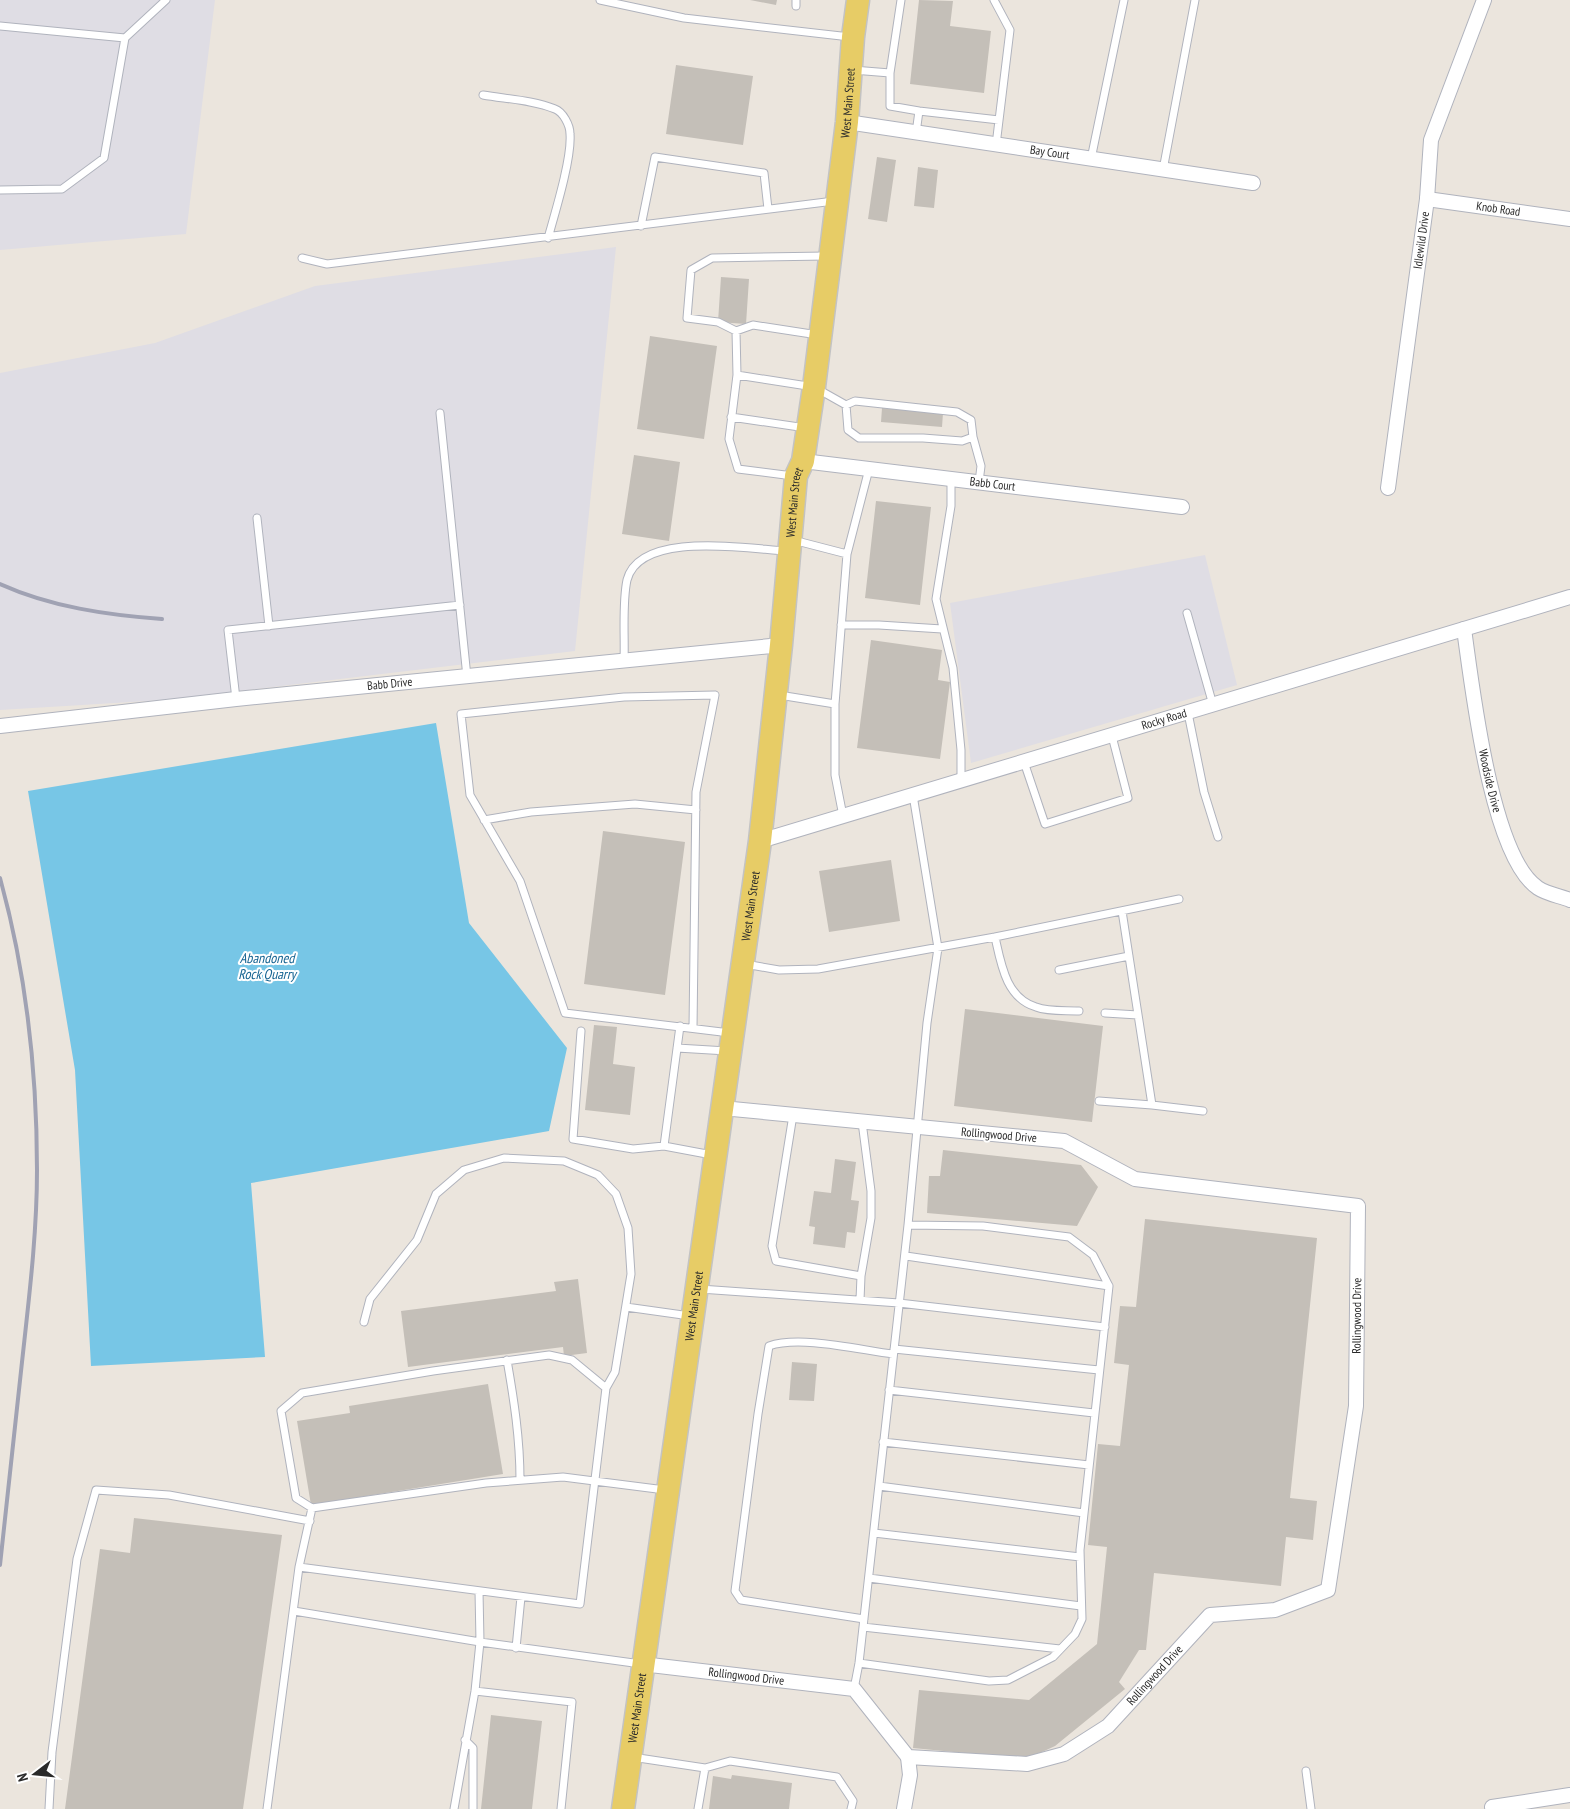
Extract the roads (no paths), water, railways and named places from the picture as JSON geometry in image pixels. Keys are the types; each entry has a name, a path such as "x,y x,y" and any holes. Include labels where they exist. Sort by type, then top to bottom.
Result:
{"main road":[{"name":"West Main Street","path":"623,1809 642,1664 760,841 790,545 799,469 814,387 847,122 850,70 858,0"}],"street":[{"name":"Idlewild Drive","path":"1388,488 1427,199 1431,140 1484,0"},
{"name":"Bay Court","path":"847,122 1253,183"},
{"name":"Knob Road","path":"1427,199 1570,219"},
{"name":"Babb Court","path":"799,469 869,469 1182,507"},
{"name":"Rocky Road","path":"760,841 1570,598"},
{"name":"Woodside Drive","path":"1464,629 1475,708 1496,809 1514,860 1538,888 1570,900"},
{"name":"Babb Drive","path":"0,726 236,699 781,644"},
{"name":"Rollingwood Drive","path":"722,1108 1064,1140 1135,1179 1358,1206 1356,1406 1328,1590 1275,1610 1210,1615 1108,1726 1064,1754 1027,1764 908,1757"},
{"name":"Rollingwood Drive","path":"642,1664 854,1689"},
{"path":"854,1689 908,1757 910,1775 904,1809"},
{"path":"1492,1808 1570,1795"}],"lane":[{"path":"0,190 62,189 104,158 125,38 166,0"},
{"path":"600,0 631,3 684,18 853,37"},
{"path":"901,0 890,73 890,106 999,120"},
{"path":"994,0 1010,30 996,145"},
{"path":"1091,159 1124,0"},
{"path":"1163,170 1195,0"},
{"path":"0,26 125,38"},
{"path":"850,70 890,73"},
{"path":"483,95 556,109 565,119 570,133 568,152 558,205 548,238"},
{"path":"916,133 919,111"},
{"path":"641,226 654,157 764,173 768,210"},
{"path":"302,258 327,264 837,201"},
{"path":"820,335 753,325 736,331 718,322 687,318 692,270 712,258 829,256"},
{"path":"736,331 737,375 729,438 738,469 799,469"},
{"path":"737,375 814,387 846,405"},
{"path":"846,405 855,401 958,412 971,420 973,437 981,466 979,482"},
{"path":"846,405 848,430 859,438 923,438 962,441 973,437"},
{"path":"440,413 468,677"},
{"path":"731,417 806,428"},
{"path":"843,816 835,775 835,704 847,554 869,469"},
{"path":"951,479 952,506 936,599 953,668 961,750 961,781"},
{"path":"257,518 269,626"},
{"path":"624,661 627,580 632,568 644,558 662,549 685,546 790,545 847,554"},
{"path":"236,699 228,630 460,605"},
{"path":"1187,613 1213,705"},
{"path":"842,625 942,629"},
{"path":"776,694 835,704"},
{"path":"693,1028 696,792 714,695 624,697 461,714 470,795 520,881 565,1013 693,1028 732,1042"},
{"path":"1188,713 1204,792 1218,837"},
{"path":"1024,762 1045,824 1128,798 1112,736"},
{"path":"854,1689 860,1663 889,1390 906,1256 927,1023 938,948 913,795"},
{"path":"484,820 531,812 635,804 696,810"},
{"path":"743,964 779,970 818,969 996,937 1179,899"},
{"path":"1122,911 1152,1105"},
{"path":"996,937 1002,967 1013,992 1036,1008 1079,1011"},
{"path":"1058,970 1129,956"},
{"path":"1105,1013 1138,1015"},
{"path":"664,1146 680,1026"},
{"path":"580,1030 573,1139 633,1149 664,1146 716,1156"},
{"path":"677,1048 732,1042"},
{"path":"1099,1101 1204,1111"},
{"path":"793,1115 772,1246 776,1262 861,1276"},
{"path":"860,1300 861,1276 871,1218 871,1191 862,1122"},
{"path":"300,1567 580,1604 606,1388 615,1372 631,1274 628,1228 616,1194 598,1175 564,1161 504,1158 464,1170 436,1194 417,1240 370,1299 364,1322"},
{"path":"860,1663 988,1680 1008,1680 1053,1656 1075,1634 1082,1619 1080,1557 1109,1286 1093,1255 1069,1237 983,1226 908,1225"},
{"path":"906,1256 1109,1286"},
{"path":"697,1289 899,1303 1105,1327"},
{"path":"626,1307 693,1317"},
{"path":"864,1618 740,1600 735,1591 758,1414 769,1346 779,1343 798,1342 1099,1370"},
{"path":"606,1388 572,1360 549,1355 302,1392 281,1411 296,1498 312,1508 486,1483 563,1477 668,1490"},
{"path":"507,1360 516,1408 520,1451 520,1480"},
{"path":"889,1390 1094,1413"},
{"path":"884,1442 1089,1465"},
{"path":"879,1486 1084,1514"},
{"path":"49,1809 52,1752 77,1559 96,1490 169,1495 310,1521"},
{"path":"267,1809 300,1567 312,1508"},
{"path":"874,1533 1080,1557"},
{"path":"869,1578 1081,1606"},
{"path":"454,1809 475,1691 480,1642 479,1591"},
{"path":"516,1648 522,1597"},
{"path":"294,1611 516,1648 642,1664"},
{"path":"863,1628 1060,1649"},
{"path":"475,1691 572,1702 561,1809"},
{"path":"465,1740 473,1748 472,1809"},
{"path":"630,1757 704,1768 730,1761 837,1777 853,1800 851,1809"},
{"path":"698,1809 704,1768"},
{"path":"1306,1771 1311,1809"}],"water":[{"name":"Abandoned Rock Quarry","path":"436,723 469,923 567,1048 549,1131 251,1183 265,1357 91,1366 75,1070 28,791"}],"railway":[{"path":"0,584 39,599 80,609 162,619"},
{"path":"0,878 17,950 28,1022 35,1096 37,1170 32,1266 0,1565"}]}
